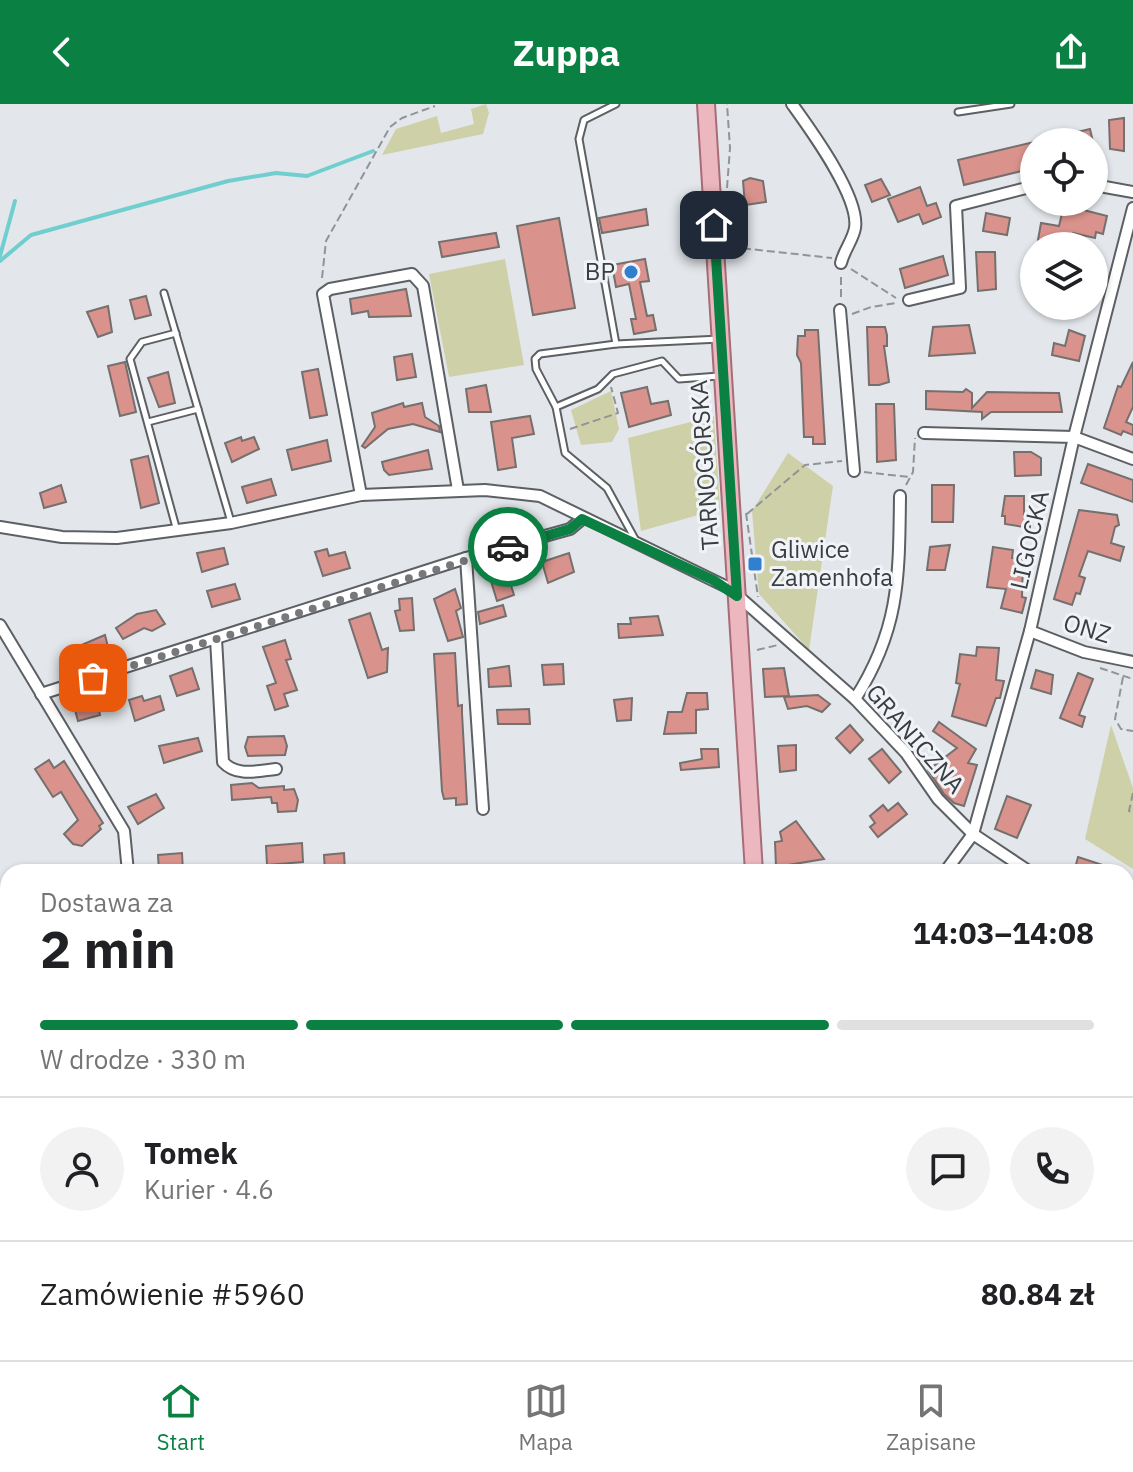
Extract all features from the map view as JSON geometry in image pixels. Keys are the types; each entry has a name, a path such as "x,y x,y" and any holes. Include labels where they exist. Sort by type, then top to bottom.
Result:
{"main road":[{"name":"TARNOGÓRSKA","path":"706,104 754,864"}],"street":[{"path":"792,104 841,180 855,216 855,229 841,263"},
{"path":"1108,188 1133,192"},
{"path":"909,300 960,288 956,206 1020,190"},
{"name":"LIGOCKA","path":"951,864 973,834 1030,631 1074,437 1133,208"},
{"path":"361,495 323,294 330,289 412,274 423,286 458,490"},
{"path":"841,315 852,465"},
{"path":"924,433 1074,437 1133,459"},
{"name":"GRANICZNA","path":"0,527 62,537 117,538 231,523 361,495 458,490 540,496 639,547 713,580 737,596 855,699 906,753 938,799 973,834 1018,864"},
{"path":"855,699 880,657 891,628 899,573 900,496"},
{"path":"41,694 466,558 570,529 582,519"},
{"path":"466,558 483,809"},
{"path":"0,625 124,831 127,864"},
{"name":"ONZ","path":"1030,631 1084,652 1133,662"},
{"path":"216,639 223,762 230,770 239,772 276,769"}],"lane":[{"path":"616,104 584,120 579,139 616,344"},
{"path":"958,112 1011,104"},
{"path":"164,293 231,523"},
{"path":"176,333 142,342 130,359 177,532"},
{"path":"639,547 607,488 565,453 556,407 536,369 535,359 540,354 616,344 722,339"},
{"path":"556,407 598,389 609,378 662,361 679,379 724,375"},
{"path":"148,422 198,409"}],"path":[{"path":"323,294 326,241 381,142 402,118 435,106"},
{"path":"726,246 759,253 834,258 904,302 841,315 841,263"},
{"path":"561,431 618,413 609,378"},
{"path":"900,496 910,477 913,439 924,433"},
{"path":"747,514 805,465 852,465 910,477"},
{"path":"1104,669 1133,679"},
{"path":"1124,676 1115,719 1121,729 1133,731"},
{"path":"1133,793 1129,811 1133,813"}],"green space":[{"path":"486,104 489,113 483,134 382,155 396,129 437,116 441,133 474,124 471,109"},
{"path":"505,259 524,365 449,377 429,274"},
{"path":"611,391 619,429 612,442 581,445 571,410"},
{"path":"714,416 720,509 641,531 628,438"},
{"path":"788,453 833,486 809,650 759,594 752,511"},
{"path":"1111,725 1133,788 1133,864 1125,864 1085,839"}],"building":[{"path":"1124,118 1124,151 1110,149 1109,120"},
{"path":"1020,145 1020,171 964,185 958,160"},
{"path":"750,178 763,181 766,202 745,205 743,181"},
{"path":"881,179 890,195 872,202 865,185"},
{"path":"920,187 927,206 936,203 941,217 923,224 919,214 898,222 888,199"},
{"path":"646,209 648,225 602,233 599,218"},
{"path":"986,213 1010,218 1007,235 983,231"},
{"path":"1061,216 1107,216 1103,232 1039,232 1041,223 1059,226"},
{"path":"559,218 575,308 533,315 517,226"},
{"path":"496,233 499,247 442,257 439,242"},
{"path":"976,252 995,252 996,289 978,291"},
{"path":"943,256 948,275 905,288 900,269"},
{"path":"645,259 649,281 640,282 647,316 653,315 656,330 634,334 631,319 636,319 629,284 616,287 612,265"},
{"path":"406,289 411,316 369,317 368,311 352,314 350,299"},
{"path":"146,296 151,315 135,319 130,300"},
{"path":"108,306 112,332 98,337 87,312"},
{"path":"969,325 975,353 929,356 933,327"},
{"path":"867,327 885,327 889,382 869,385"},
{"path":"805,330 818,330 825,444 813,444 813,437 804,437 801,363 797,355 798,336 805,336"},
{"path":"1069,330 1085,336 1079,361 1052,355 1054,343 1065,346"},
{"path":"412,354 416,377 397,380 394,357"},
{"path":"125,362 136,412 120,416 108,366"},
{"path":"1133,362 1133,407 1126,422 1133,425 1133,435 1123,431 1121,435 1104,428 1118,386 1121,387"},
{"path":"318,369 327,415 310,418 302,372"},
{"path":"168,372 175,403 159,407 148,378"},
{"path":"486,385 491,412 469,412 466,389"},
{"path":"647,387 651,404 668,401 671,415 629,427 621,393"},
{"path":"966,389 972,393 972,408 987,392 1059,393 1062,412 991,412 982,419 982,412 926,409 926,391 963,392"},
{"path":"403,403 404,407 422,403 425,417 439,426 440,432 413,424 388,429 365,448 362,446 375,427 372,413"},
{"path":"876,404 894,404 896,460 877,462"},
{"path":"530,416 534,434 512,438 516,467 498,470 491,422"},
{"path":"241,437 242,441 254,437 259,449 232,462 225,443"},
{"path":"327,440 331,461 292,470 287,450"},
{"path":"428,450 432,469 389,475 384,470 382,462"},
{"path":"1014,452 1031,452 1041,458 1041,475 1015,476"},
{"path":"148,456 159,503 141,508 131,460"},
{"path":"1088,464 1133,480 1133,502 1081,483"},
{"path":"271,479 276,495 247,503 242,487"},
{"path":"61,485 66,502 44,508 40,493"},
{"path":"932,485 954,485 953,522 932,522"},
{"path":"1005,496 1024,496 1024,515 1030,516 1030,528 1005,524 1005,516 1002,516"},
{"path":"1079,510 1117,515 1119,525 1115,527 1111,543 1124,547 1120,561 1088,551 1079,576 1085,578 1080,594 1076,593 1072,605 1054,599"},
{"path":"950,545 945,570 927,570 930,547"},
{"path":"993,547 1013,550 1012,558 1023,560 1022,597 1026,598 1022,613 1001,608 1006,589 987,587"},
{"path":"224,548 228,564 202,572 197,553"},
{"path":"327,549 329,556 345,552 350,568 323,576 315,552"},
{"path":"569,553 574,572 548,583 542,562"},
{"path":"507,573 514,595 497,601 490,578"},
{"path":"235,584 240,599 212,607 207,591"},
{"path":"455,589 461,608 456,611 463,637 448,641 434,599"},
{"path":"412,598 414,630 400,631 395,611 400,610 399,599"},
{"path":"503,605 506,616 480,624 478,612"},
{"path":"156,610 165,624 152,631 144,628 123,639 116,628 137,614"},
{"path":"370,613 382,650 388,648 387,672 368,678 349,620"},
{"path":"658,616 663,635 619,638 618,624 631,624 630,618"},
{"path":"105,635 108,647 100,649 102,658 84,663 79,646"},
{"path":"285,640 291,659 286,660 297,690 284,694 288,706 275,710 267,686 276,683 263,647"},
{"path":"977,647 999,648 996,680 1004,681 1000,698 996,698 986,726 952,716 960,684 956,683 960,654 976,656"},
{"path":"455,653 458,706 462,705 467,804 456,805 456,798 444,799 442,791 434,654"},
{"path":"563,664 564,684 544,685 542,665"},
{"path":"509,666 511,686 489,687 488,669"},
{"path":"192,668 199,689 177,696 170,676"},
{"path":"784,668 789,696 765,697 763,669"},
{"path":"1036,670 1053,675 1051,694 1031,688"},
{"path":"1078,673 1093,679 1079,715 1085,717 1082,727 1060,718"},
{"path":"95,693 100,715 78,721 72,699"},
{"path":"687,693 707,693 708,709 696,710 696,733 664,734 668,712 682,712"},
{"path":"818,695 830,704 822,712 807,706 788,709 784,697"},
{"path":"142,696 144,701 160,696 164,710 135,721 129,700"},
{"path":"632,698 631,720 617,721 614,700"},
{"path":"529,709 530,724 498,724 497,710"},
{"path":"939,722 976,749 968,763 977,765 964,806 954,803 944,794 928,770 957,748 933,731"},
{"path":"850,725 863,740 850,753 836,738"},
{"path":"284,736 287,746 285,755 248,756 245,747 248,737"},
{"path":"198,738 202,751 164,763 159,746"},
{"path":"796,745 796,770 780,772 778,746"},
{"path":"701,749 718,749 719,767 681,770 680,763 702,759"},
{"path":"882,749 901,772 889,783 869,759"},
{"path":"49,760 54,768 64,761 103,823 99,826 101,829 82,846 73,844 64,834 78,820 61,792 53,797 35,769"},
{"path":"252,783 259,788 284,786 284,790 294,789 298,800 296,811 278,812 277,803 272,803 271,797 232,800 231,785"},
{"path":"156,794 164,808 138,824 128,807"},
{"path":"1007,796 1031,805 1017,838 995,829"},
{"path":"898,803 907,814 878,837 870,827 875,823 870,816 883,805 888,811"},
{"path":"796,821 824,859 776,864 775,842 782,841 780,832"},
{"path":"302,843 303,862 267,864 266,846"},
{"path":"182,853 183,864 159,864 158,855"},
{"path":"344,853 345,864 325,864 324,855"},
{"path":"1078,857 1100,864 1076,864"}],"waterway":[{"path":"0,261 31,235 228,181 276,173 307,176 373,151"},
{"path":"0,256 15,201"}],"way so far":[{"path":"93,678 508,547"}],"place":[{"name":"BP","path":"631,272"},
{"name":"Gliwice Zamenhofa","path":"755,564"}],"route":[{"path":"508,547 576,527 582,519 713,580 737,596 714,225"}]}
